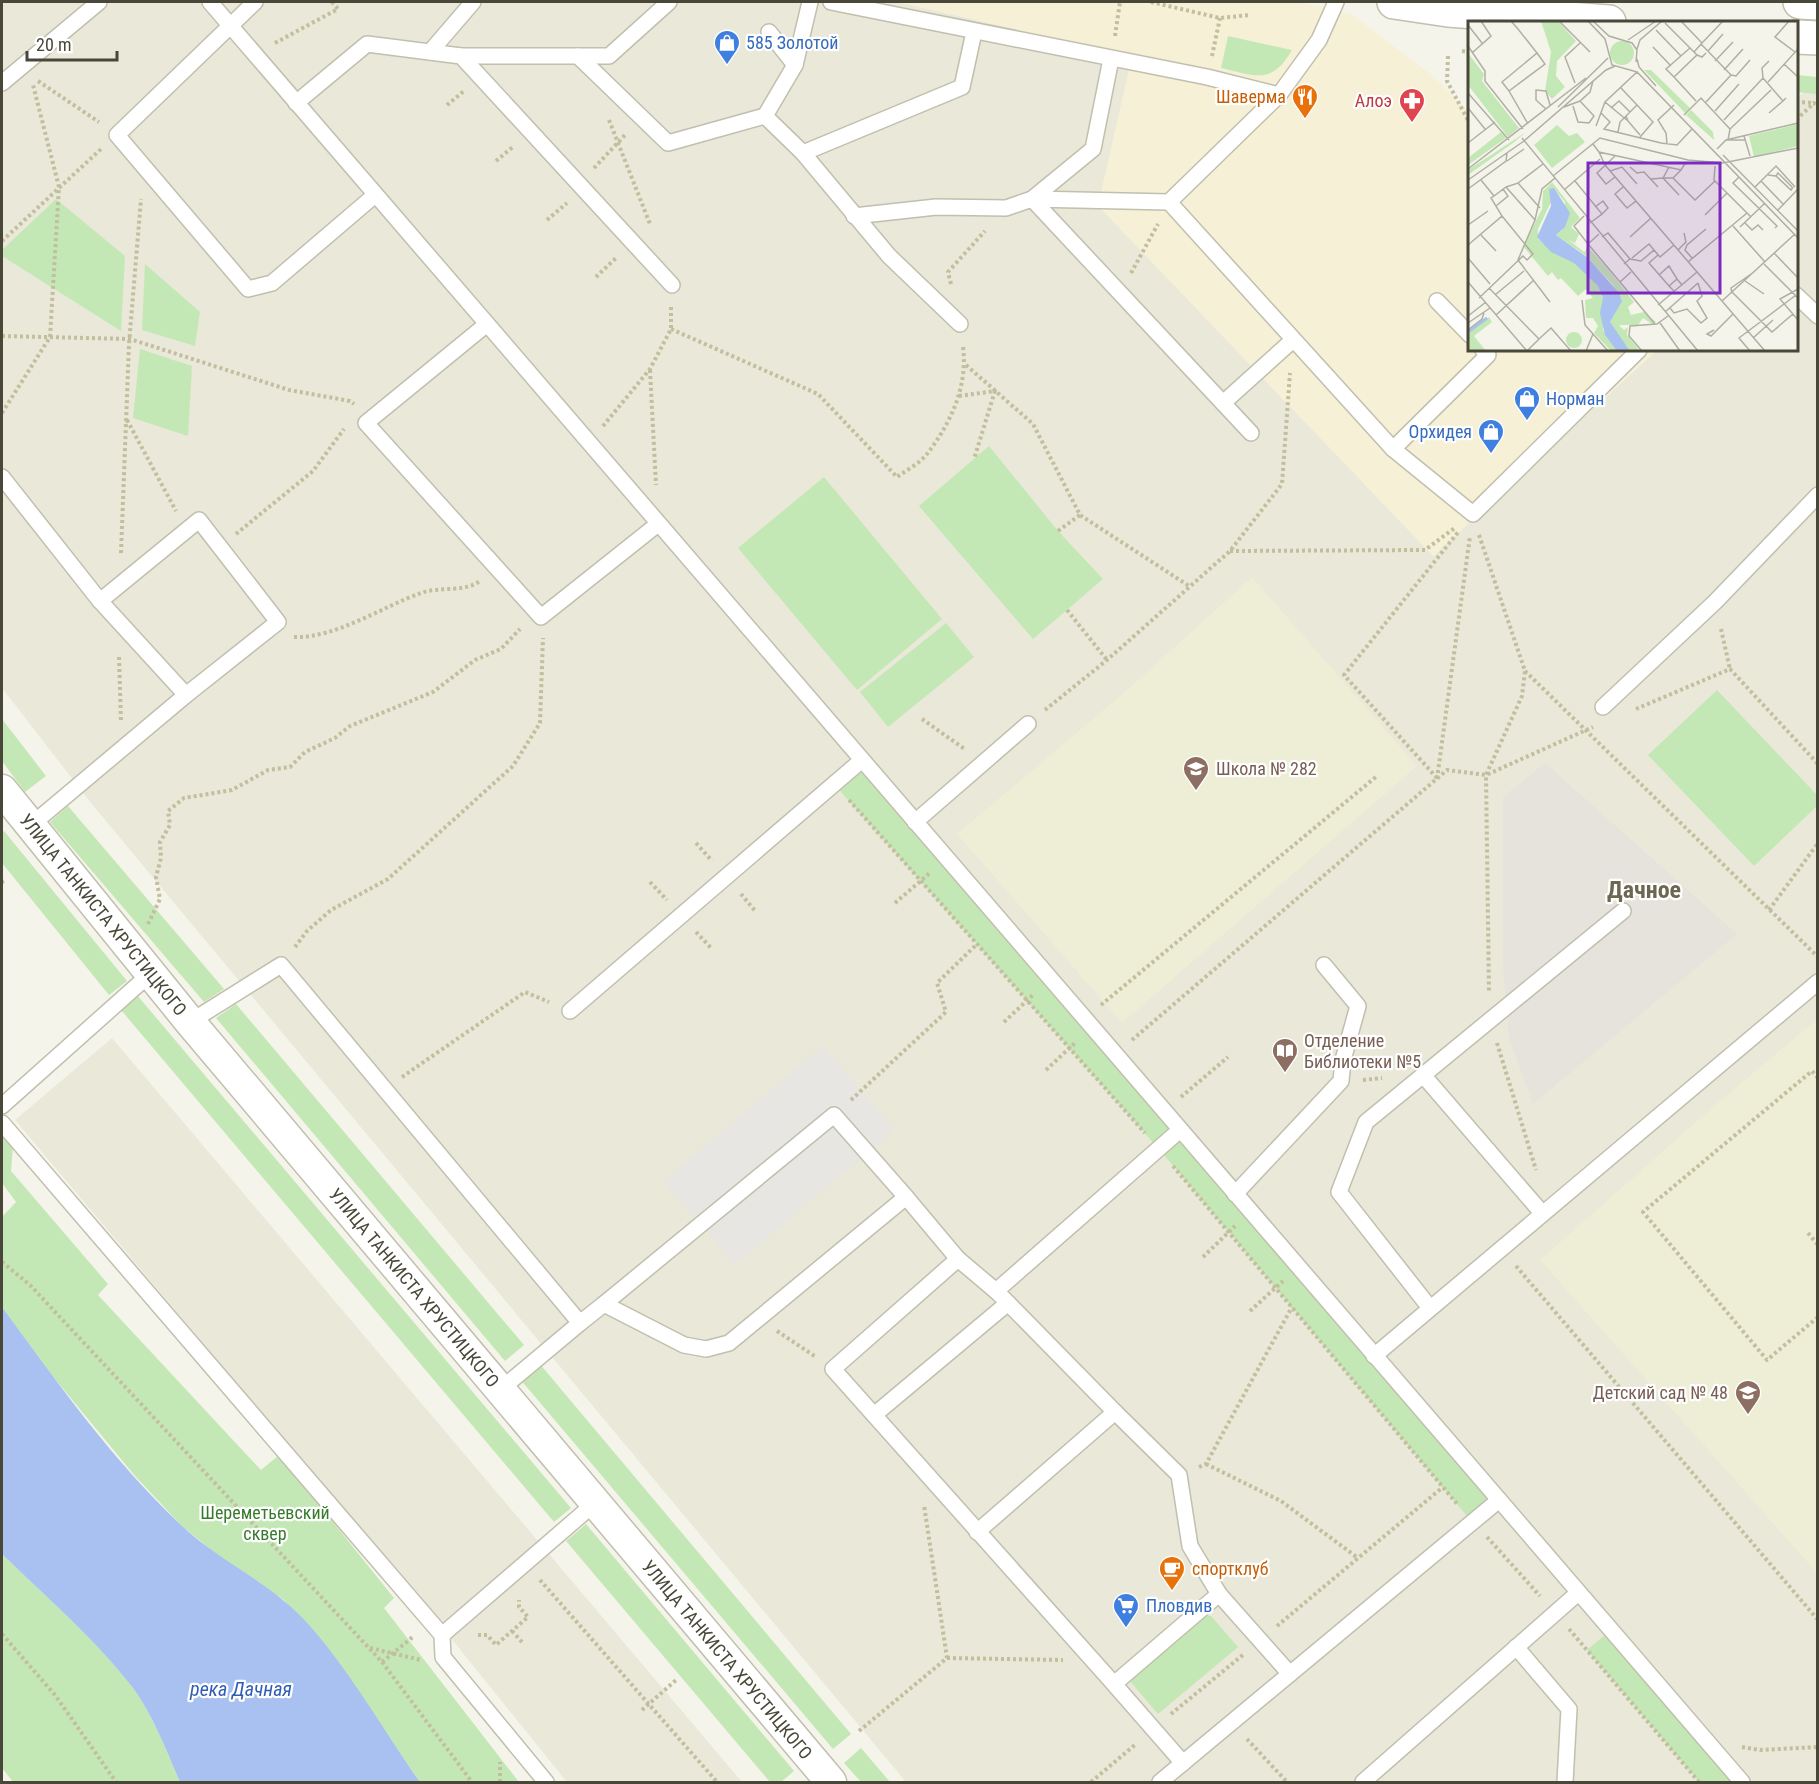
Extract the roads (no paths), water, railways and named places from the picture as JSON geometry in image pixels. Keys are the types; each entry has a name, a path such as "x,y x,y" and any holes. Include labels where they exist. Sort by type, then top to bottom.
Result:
{"street":[{"path":"1394,2 1448,10 1596,21"},
{"path":"1800,2 1818,3"},
{"path":"1798,37 1818,38"},
{"name":"УЛИЦА ТАНКИСТА ХРУСТИЦКОГО","path":"2,790 190,1022 829,1782"}],"lane":[{"path":"2,83 99,2"},
{"path":"210,2 228,26 1742,1782"},
{"path":"255,2 117,135 248,289 272,283 375,195"},
{"path":"430,52 473,2"},
{"path":"296,103 367,44 461,56 609,56 669,2"},
{"path":"578,56 668,143 765,116 795,65 810,2"},
{"path":"831,2 1207,78 1279,95"},
{"path":"1032,199 1170,202 1279,95 1319,40 1336,2"},
{"path":"769,32 795,65"},
{"path":"803,153 962,87 974,32"},
{"path":"461,56 672,285"},
{"path":"854,216 936,207 1006,208 1032,199 1094,149 1111,59"},
{"path":"765,116 803,153 889,256 960,324"},
{"path":"1032,199 1251,433"},
{"path":"1170,202 1394,449 1473,514 1638,351"},
{"path":"1798,296 1818,316"},
{"path":"1437,301 1468,333"},
{"path":"487,324 364,414 366,423 537,612 658,524"},
{"path":"1223,403 1293,340"},
{"path":"1394,449 1488,355 1484,351"},
{"path":"2,477 100,601 186,695"},
{"path":"1603,707 1715,602 1818,495"},
{"path":"30,826 186,695 278,622 199,520 100,601"},
{"path":"915,822 1028,724"},
{"path":"570,1011 862,760"},
{"path":"1430,1308 1339,1192 1366,1122 1623,910"},
{"path":"190,1022 281,965 580,1323"},
{"path":"1235,1194 1341,1081 1343,1060 1358,1005 1324,965"},
{"path":"2,1106 145,967"},
{"path":"1374,1356 1818,982"},
{"path":"1423,1075 1542,1213"},
{"path":"500,1390 834,1115 958,1259 996,1291 1179,1475 1190,1546 1219,1594 1290,1674"},
{"path":"2,1123 442,1635 443,1657 546,1782"},
{"path":"996,1291 1180,1130"},
{"path":"604,1304 684,1345 706,1348 729,1343 906,1197"},
{"path":"958,1259 833,1369 1184,1763"},
{"path":"874,1415 1008,1303"},
{"path":"977,1532 1115,1412"},
{"path":"1160,1782 1499,1500"},
{"path":"442,1635 595,1503"},
{"path":"1363,1782 1578,1593"},
{"path":"1114,1684 1219,1594"},
{"path":"1516,1647 1569,1709 1565,1782"}],"water":[{"name":"река Дачная","path":"2,1307 109,1448 156,1500 197,1539 280,1598 310,1626 353,1683 420,1782 180,1782 153,1722 133,1688 86,1635 2,1554"}],"place":[{"name":"585 Золотой","path":"727,66"},
{"name":"Шаверма","path":"1305,120"},
{"name":"Алоэ","path":"1412,124"},
{"name":"Норман","path":"1527,422"},
{"name":"Орхидея","path":"1491,455"},
{"name":"Школа № 282","path":"1196,792"},
{"name":"Отделение Библиотеки №5","path":"1285,1074"},
{"name":"Детский сад № 48","path":"1748,1416"},
{"name":"спортклуб","path":"1172,1592"},
{"name":"Пловдив","path":"1126,1629"}],"district":[{"name":"Дачное","path":"1644,890"}],"park label":[{"name":"Шереметьевский сквер","path":"265,1523"}]}
